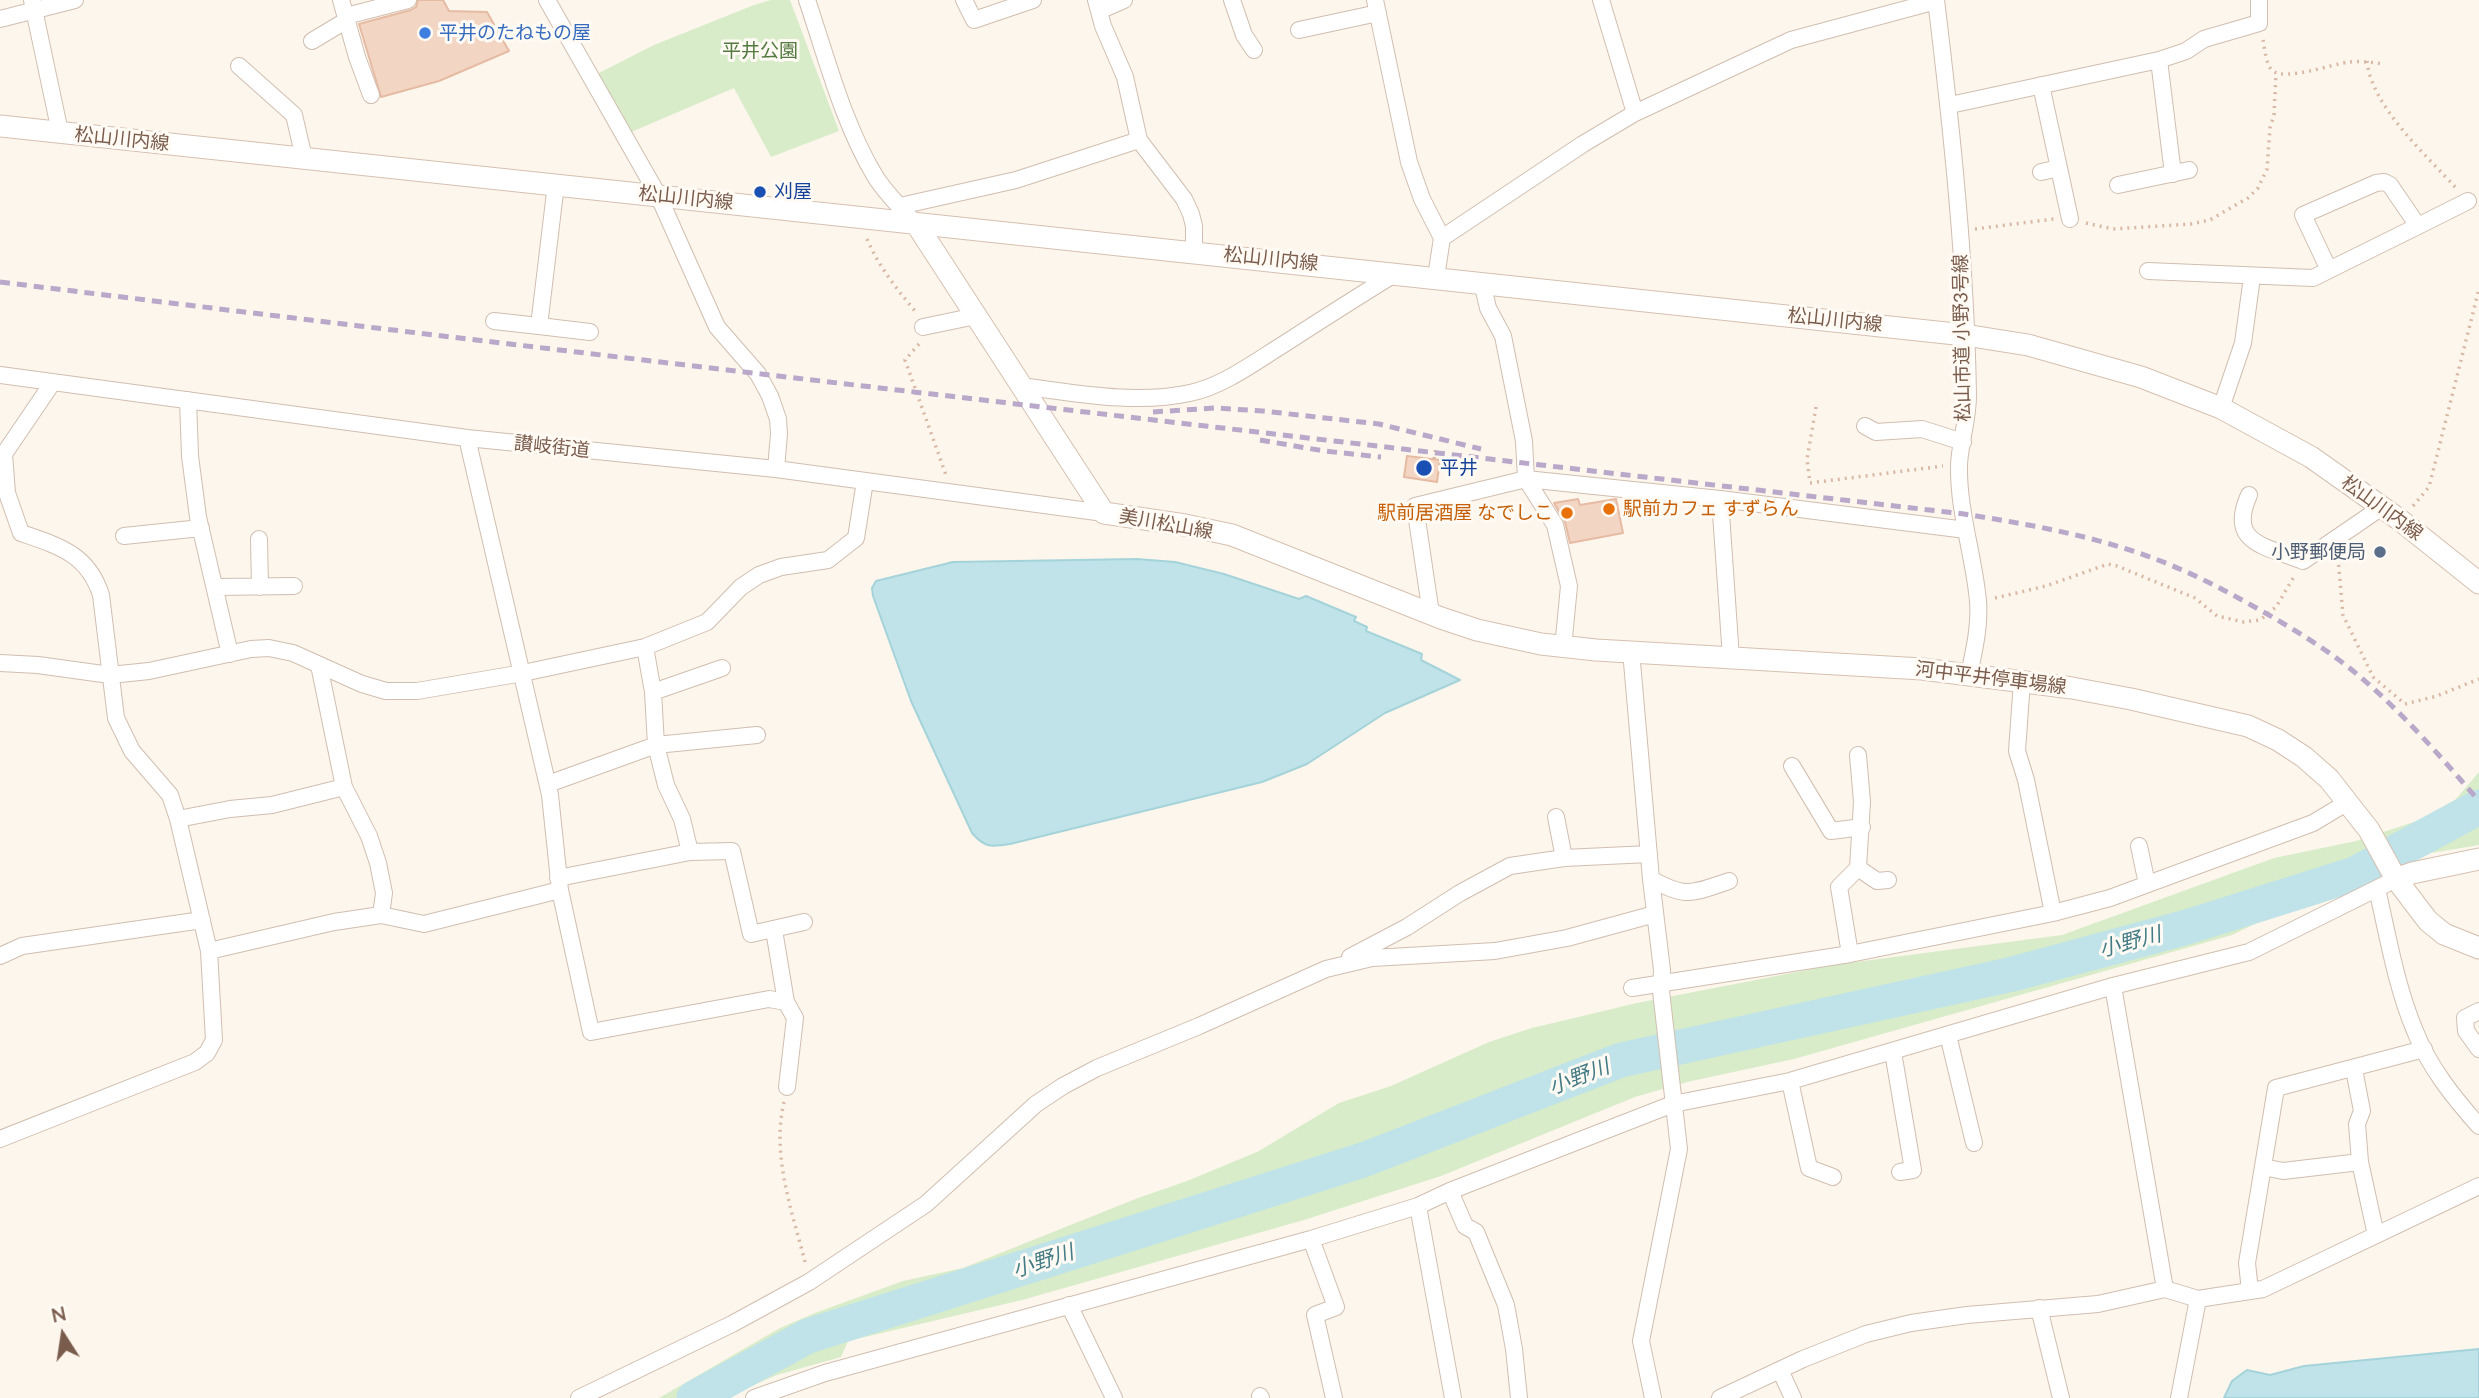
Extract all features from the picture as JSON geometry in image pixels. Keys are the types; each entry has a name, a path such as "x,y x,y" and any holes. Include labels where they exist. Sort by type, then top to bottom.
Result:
{"main road":[{"name":"松山川内線","path":"0,126 917,225 1436,277 1965,335 2028,345 2129,373 2221,408 2311,457 2400,520 2479,583"},
{"name":"美川松山線","path":"917,225 1104,513 1231,535 1431,614"},
{"name":"河中平井停車場線","path":"1431,614 1477,630 1563,648 1922,668 2131,699 2248,726 2278,740 2304,757 2329,779 2369,830 2394,875"},
{"path":"2394,875 2479,859"},
{"path":"2394,875 2428,921 2444,934 2479,948"}],"street":[{"path":"0,19 33,5 75,0"},
{"path":"341,0 371,95"},
{"path":"312,41 346,18 408,0"},
{"path":"547,0 658,195 717,327 758,374 770,396 778,419 776,469"},
{"path":"807,0 852,132 875,175 917,225"},
{"path":"964,0 974,20 1033,0"},
{"path":"1124,0 1098,6 1102,26 1125,77 1139,140 1184,199 1191,214 1194,251"},
{"path":"1232,0 1244,35 1254,50"},
{"path":"1601,0 1635,113"},
{"path":"1442,238 1583,144 1635,113 1791,40 1936,0"},
{"name":"松山市道 小野3号線","path":"1936,0 1950,105 1965,335 1968,400 1959,464 1978,602 1978,631 1969,675"},
{"path":"1950,105 2159,60 2186,51 2204,39 2259,23 2259,0"},
{"path":"33,5 60,132"},
{"path":"1299,30 1376,7 1409,162 1422,199 1442,238 1436,277"},
{"path":"2118,186 2181,172 2159,60"},
{"path":"240,66 294,115 304,158"},
{"path":"2041,85 2070,219"},
{"path":"900,206 1016,180 1139,140"},
{"path":"2041,172 2059,168"},
{"path":"2329,270 2303,215 2366,186 2384,182 2390,185 2418,226"},
{"path":"539,326 556,184"},
{"path":"2148,271 2313,278 2468,201"},
{"path":"1020,386 1110,397 1191,393 1220,382 1253,364 1396,273"},
{"path":"2221,408 2243,343 2252,277"},
{"path":"1482,282 1488,308 1503,336 1524,441 1525,479 1555,525 1569,586 1563,648"},
{"path":"923,327 975,316"},
{"path":"494,321 590,332"},
{"name":"讃岐街道","path":"0,375 467,438 776,469 1104,513"},
{"path":"0,1139 195,1062 208,1053 214,1040 209,951 178,819 170,795 145,767 121,732 116,718 102,595 95,576 82,561 60,546 21,533 7,493 4,454 52,382"},
{"path":"188,400 190,456 201,528 230,654"},
{"path":"1865,426 1875,432 1922,429 1963,442"},
{"path":"467,438 548,784 559,884 591,1032 769,999 786,1002"},
{"path":"1431,614 1415,506 1525,479 1720,499 1966,530"},
{"path":"0,663 38,665 110,676 270,648 293,653 362,684 386,691 417,691 523,673 645,647 707,622 741,587 759,575 781,567 828,560 856,538 865,481"},
{"path":"2249,495 2241,518 2243,530 2252,541 2303,561 2382,507"},
{"path":"1720,499 1731,658"},
{"path":"124,536 201,528"},
{"path":"259,539 260,587"},
{"path":"215,587 294,586"},
{"path":"645,647 653,692 656,745 666,785 682,818 690,852"},
{"path":"1631,651 1651,879 1662,970 1661,988 1679,1149 1641,1340 1653,1398"},
{"path":"319,665 344,787 369,836 378,863 384,893 381,915"},
{"path":"653,692 722,668"},
{"path":"2022,681 2017,751 2026,780 2053,913"},
{"path":"548,784 656,745 757,735"},
{"path":"1850,954 1839,887 1858,868 1862,827 1858,755"},
{"path":"1792,766 1831,831 1862,827"},
{"path":"178,819 230,809 272,805 344,787"},
{"path":"1632,988 1661,988 1850,954 2053,913 2109,898 2313,823 2348,802"},
{"path":"1556,817 1564,858"},
{"path":"2139,846 2147,884"},
{"path":"209,951 334,922 381,915 424,924 559,884 690,852 733,851 751,934 804,922"},
{"path":"579,1398 732,1324 810,1282 926,1205 1037,1104 1097,1068 1326,969 1407,927 1460,893 1510,866 1564,858 1649,854"},
{"path":"1858,868 1877,881 1888,880"},
{"path":"754,1398 825,1373 1311,1239 1418,1206 1672,1101 1790,1081 2113,986 2249,952 2377,889 2394,875"},
{"path":"1651,879 1673,891 1692,894 1729,881"},
{"path":"2377,889 2400,987 2415,1032 2456,1099 2479,1126"},
{"path":"1326,969 1372,958 1495,951 1567,937 1655,914"},
{"path":"0,956 22,946 202,920"},
{"path":"774,930 786,1002 795,1018 787,1087"},
{"path":"2113,986 2165,1289"},
{"path":"2479,1011 2465,1018 2466,1031 2479,1049"},
{"path":"1948,1035 1974,1143"},
{"path":"2250,1291 2247,1263 2276,1088 2424,1049"},
{"path":"1893,1052 1913,1170 1900,1172"},
{"path":"2354,1069 2362,1111 2357,1124 2360,1162 2376,1235"},
{"path":"1790,1081 1809,1168 1833,1177"},
{"path":"2263,1167 2283,1171 2360,1162"},
{"path":"1720,1398 1866,1334 1911,1323 2098,1304 2165,1289 2198,1299 2263,1289 2479,1186"},
{"path":"1450,1191 1465,1226 1476,1231 1506,1305 1519,1398"},
{"path":"1418,1206 1453,1398"},
{"path":"1311,1239 1336,1307 1315,1315 1334,1398"},
{"path":"2179,1398 2198,1299"},
{"path":"1069,1305 1114,1398"},
{"path":"2039,1308 2061,1398"},
{"path":"1780,1370 1793,1398"}],"path":[{"path":"2259,23 2270,69 2276,74 2367,61 2382,64"},
{"path":"2367,61 2368,72 2379,100 2468,201"},
{"path":"858,218 874,255 891,282 915,311 923,327 920,343 905,360 952,493"},
{"path":"2400,520 2429,487 2479,289"},
{"path":"1816,407 1807,459 1810,483 1959,464"},
{"path":"1434,459 1436,447"},
{"path":"2336,538 2343,615 2373,677 2405,705 2437,696 2479,679"},
{"path":"1978,602 2046,586 2108,564 2195,598 2217,616 2244,622 2260,621 2276,607 2303,561"},
{"path":"787,1087 779,1125 779,1154 810,1282"}],"green space":[{"name":"平井公園","path":"771,0 790,0 839,131 771,157 734,88 629,133 595,75 654,45"},
{"path":"2479,772 2479,845 2407,857 2329,888 2232,935 1794,1059 1687,1082 1635,1097 1441,1176 1304,1220 1022,1300 848,1341 841,1357 777,1375 724,1398 659,1398 780,1328 903,1281 963,1268 1187,1181 1257,1152 1339,1103 1391,1086 1489,1042 1532,1028 1637,1003 1833,965 2062,935 2274,858 2356,841 2420,820 2455,800"}],"water":[{"path":"1137,559 1175,562 1224,574 1299,599 1306,596 1356,617 1354,621 1367,627 1366,631 1422,654 1421,660 1460,680 1385,713 1307,764 1262,782 1010,844 985,844 972,833 911,701 872,588 876,581 953,562"},
{"path":"2479,1349 2479,1398 2224,1398 2232,1381 2247,1370 2270,1375 2304,1366"}],"building":[{"name":"平井のたねもの屋","path":"418,0 443,0 449,11 487,12 509,51 439,81 381,97 359,24 411,10 416,7"},
{"path":"1407,456 1440,460 1437,482 1404,477"},
{"path":"1578,499 1580,505 1616,499 1623,533 1570,543 1565,522 1554,503"}],"waterway":[{"name":"小野川","path":"694,1398 808,1336 1363,1160 1621,1060 2013,974 2187,927 2355,874 2479,807"}],"railway":[{"path":"0,282 1964,514 2058,531 2127,549 2182,570 2244,601 2328,652 2391,705 2479,801"},
{"path":"1153,412 1215,408 1379,424 1481,449"},
{"path":"1260,440 1381,457"}],"place":[{"name":"平井のたねもの屋","path":"425,33"},
{"name":"刈屋","path":"760,192"},
{"name":"平井","path":"1424,468"},
{"name":"駅前カフェ すずらん","path":"1609,509"},
{"name":"駅前居酒屋 なでしこ","path":"1567,513"},
{"name":"小野郵便局","path":"2380,552"}]}
